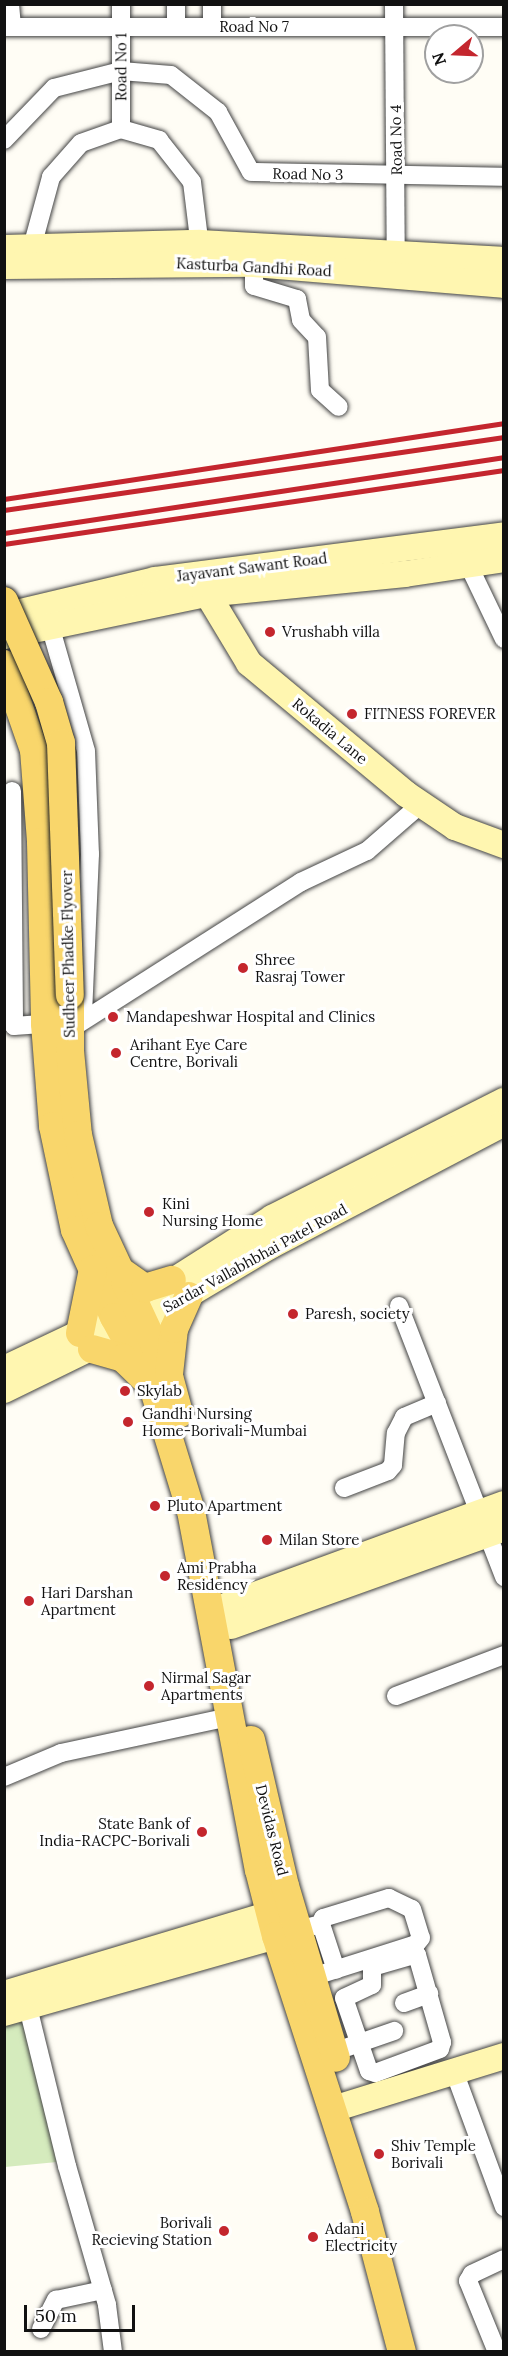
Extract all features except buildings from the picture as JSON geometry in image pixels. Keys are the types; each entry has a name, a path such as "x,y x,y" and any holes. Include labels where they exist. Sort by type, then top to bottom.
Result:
{"main road":[{"name":"Sudheer Phadke Flyover","path":"4,601 49,702 61,743 57,995"},
{"name":"Sudheer Phadke Flyover","path":"4,664 34,750 57,995 66,1025 53,1126 75,1230 106,1269 129,1319"},
{"path":"106,1269 145,1288 180,1288 174,1329 161,1383 123,1358 86,1341 106,1269"},
{"name":"Devidas Road","path":"129,1319 161,1383 230,1615 255,1763 291,1922 342,2106 403,2350"},
{"name":"Devidas Road","path":"161,1383 201,1555 240,1788 291,1922 324,1973 347,2047 342,2106"}],"street":[{"name":"Road No 1","path":"120,4 121,129"},
{"name":"Road No 4","path":"394,4 396,265"},
{"name":"Road No 7","path":"8,20 121,27 176,17 212,17 393,27 504,27"},
{"name":"Road No 3","path":"4,140 54,88 121,72 171,75 218,112 251,172 504,177"},
{"path":"33,255 51,177 81,143 121,129 159,140 192,182 201,253"},
{"name":"Kasturba Gandhi Road","path":"4,248 33,255 201,253 396,265 504,285"},
{"name":"Kasturba Gandhi Road","path":"201,253 254,264 396,265 504,261"},
{"name":"Kasturba Gandhi Road","path":"4,266 33,255"},
{"path":"254,264 254,286 297,299 301,320 317,337 320,390 339,407"},
{"name":"Jayavant Sawant Road","path":"201,584 504,535"},
{"name":"Jayavant Sawant Road","path":"4,636 48,617 155,580 201,584 468,564 504,559"},
{"path":"468,564 504,639"},
{"name":"Rokadia Lane","path":"201,584 249,663 421,804 455,827 504,845"},
{"name":"Jayavant Sawant Road","path":"4,616 48,617"},
{"path":"48,617 86,751 90,854 66,1025"},
{"path":"12,791 14,1026 66,1025 301,882 367,851 421,804"},
{"name":"Sardar Vallabhbhai Patel Road","path":"86,1341 129,1319 180,1288 272,1218 504,1101"},
{"name":"Sardar Vallabhbhai Patel Road","path":"180,1288 280,1241 504,1123"},
{"path":"399,1306 437,1403 494,1520 504,1577"},
{"path":"4,1369 86,1341"},
{"path":"4,1390 86,1341"},
{"path":"344,1488 388,1472 393,1465 396,1433 404,1417 437,1403"},
{"path":"230,1615 494,1520"},
{"path":"396,1696 504,1655"},
{"path":"4,1777 61,1753 229,1718"},
{"path":"113,2352 103,2290 15,2001 291,1922 322,1918 389,1898 412,1909 421,1938 416,1944 324,1973"},
{"path":"417,1955 442,2042 440,2049 375,2073 369,2071 347,2047 344,1998 372,1985 372,1967 417,1955"},
{"path":"404,2003 429,1994"},
{"path":"347,2047 394,2031"},
{"path":"342,2106 504,2056"},
{"path":"454,2071 504,2207"},
{"path":"497,2352 468,2281 472,2274 504,2259"},
{"path":"41,2329 56,2300 103,2290"}],"green space":[{"path":"23,2017 57,2162 5,2167 5,2023"}],"railway":[{"path":"4,499 504,423"},
{"path":"4,510 504,437"},
{"path":"4,533 504,457"},
{"path":"4,544 504,470"}],"place":[{"name":"Vrushabh villa","path":"270,632"},
{"name":"FITNESS FOREVER","path":"352,714"},
{"name":"Shree Rasraj Tower","path":"243,968"},
{"name":"Mandapeshwar Hospital and Clinics","path":"113,1017"},
{"name":"Arihant Eye Care Centre, Borivali","path":"116,1053"},
{"name":"Kini Nursing Home","path":"149,1212"},
{"name":"Paresh, society","path":"293,1314"},
{"name":"Skylab","path":"125,1391"},
{"name":"Gandhi Nursing Home-Borivali-Mumbai","path":"128,1422"},
{"name":"Pluto Apartment","path":"155,1506"},
{"name":"Milan Store","path":"267,1540"},
{"name":"Ami Prabha Residency","path":"165,1576"},
{"name":"Hari Darshan Apartment","path":"29,1601"},
{"name":"Nirmal Sagar Apartments","path":"149,1686"},
{"name":"State Bank of India-RACPC-Borivali","path":"202,1832"},
{"name":"Shiv Temple Borivali","path":"379,2154"},
{"name":"Borivali Recieving Station","path":"224,2231"},
{"name":"Adani Electricity","path":"313,2237"}]}
